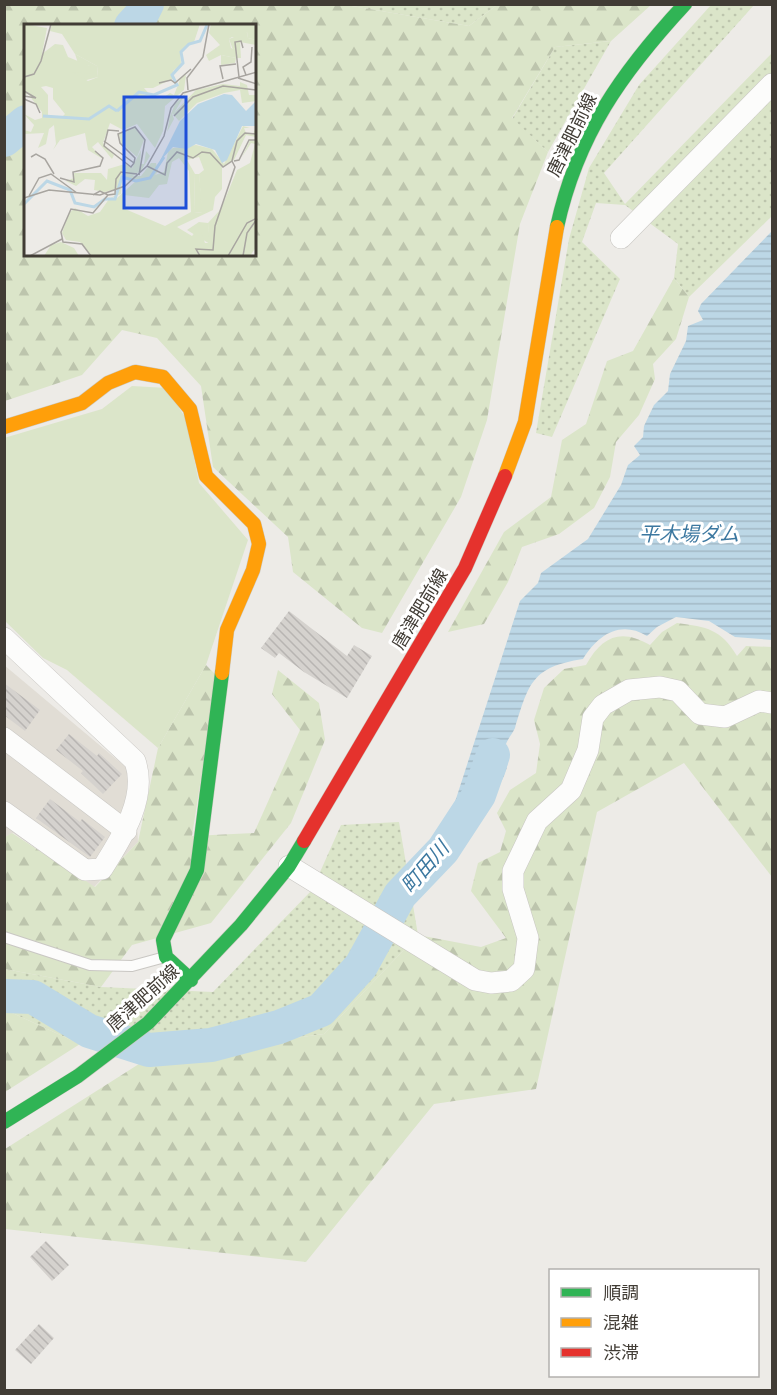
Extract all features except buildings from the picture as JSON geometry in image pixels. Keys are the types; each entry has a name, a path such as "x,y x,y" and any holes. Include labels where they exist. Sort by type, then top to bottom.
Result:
{"main road":[{"name":"唐津肥前線","path":"4,1122 78,1076 148,1023 241,925 289,866 465,568 499,492 525,422 553,248 566,188 586,141 616,86 657,34 685,4"},
{"path":"4,427 82,403 108,383 135,372 163,377 190,409 206,476 254,524 259,544 253,570 227,630 197,870 163,940 166,957 191,980"}],"street":[{"path":"621,238 772,84"},
{"path":"4,638 135,761 141,777 126,831 102,870 85,870 4,812"},
{"path":"289,866 475,980 491,983 512,981 525,969 528,938 513,890 513,871 537,821 571,790 588,750 593,718 603,705 629,690 660,687 678,691 700,714 725,717 759,701 772,703"},
{"path":"4,738 126,831"}],"lane":[{"path":"4,937 90,965 132,966 166,957"}],"shaded area":[{"path":"4,665 134,774 138,842 94,887 13,833 5,837"}],"green space":[{"path":"4,5 346,5 469,26 497,5 651,5 611,41 555,47 512,118 548,152 520,224 487,420 461,497 382,633 362,628 293,572 288,537 213,467 201,386 157,338 122,330 82,375 5,401"},
{"path":"346,5 497,5 469,26"},
{"path":"711,5 754,5 604,173 625,204 772,53 772,216 689,297 674,278 678,244 625,205 596,203 582,242 620,279 552,437 536,433 569,239 589,168 639,85"},
{"path":"611,41 548,152 512,119 555,47"},
{"path":"674,278 689,297 676,339 653,364 655,379 639,415 616,442 610,477 594,508 559,534 522,547 508,582 484,624 448,632 504,532 551,497 562,440 586,424 607,361 633,351"},
{"path":"132,386 167,388 186,419 199,483 248,540 206,665 158,748 67,670 43,658 5,621 4,438 102,409"},
{"path":"677,623 712,631 725,640 737,656 746,646 772,647 772,877 684,763 597,812 536,1089 434,1104 306,1262 5,1229 5,1149 150,1057 324,1034 418,935 481,947 506,938 471,891 478,863 500,852 506,831 497,813 510,790 536,773 540,744 534,720 544,688 564,669 586,665 606,641 621,636 640,640 650,645 662,632"},
{"path":"206,665 217,676 192,836 254,833 300,730 272,694 278,670 319,703 325,740 291,823 211,923 132,945 101,987 5,969 5,837 12,833 95,887 138,842 158,748"},
{"path":"399,822 418,935 324,1034 150,1057 80,1044 8,1011 5,1012 5,969 101,987 213,992 312,890 341,825"},
{"path":"8,1011 80,1044 5,1092 4,1012"}],"water":[{"name":"平木場ダム","path":"772,231 772,640 735,637 709,621 676,617 657,627 647,636 628,629 610,632 589,650 583,659 553,667 543,672 535,680 524,699 515,728 506,745 508,762 499,785 481,802 465,790 454,805 520,601 538,583 541,573 588,539 621,485 628,465 640,455 634,446 643,437 644,426 654,405 668,391 670,374 686,341 688,326 703,320 698,311 701,304"}],"waterway":[{"path":"133,24 147,4"},
{"path":"4,140 24,124"},
{"name":"町田川","path":"4,996 33,997 89,1031 149,1050 211,1045 279,1027 321,1010 361,966 400,895 443,850 479,795 493,755"}],"traffic: fast":[{"path":"557,227 577,163 605,106 641,55 685,4"},
{"path":"191,980 166,957 163,940 197,870 222,673"},
{"path":"4,1122 78,1076 148,1023 241,925 289,866 304,841"}],"traffic: slow":[{"path":"505,476 525,422 557,227"},
{"path":"4,427 82,403 108,383 135,372 163,377 190,409 206,476 254,524 259,544 253,570 227,630 222,673"}],"traffic: jam":[{"path":"304,841 465,568 505,476"}]}
